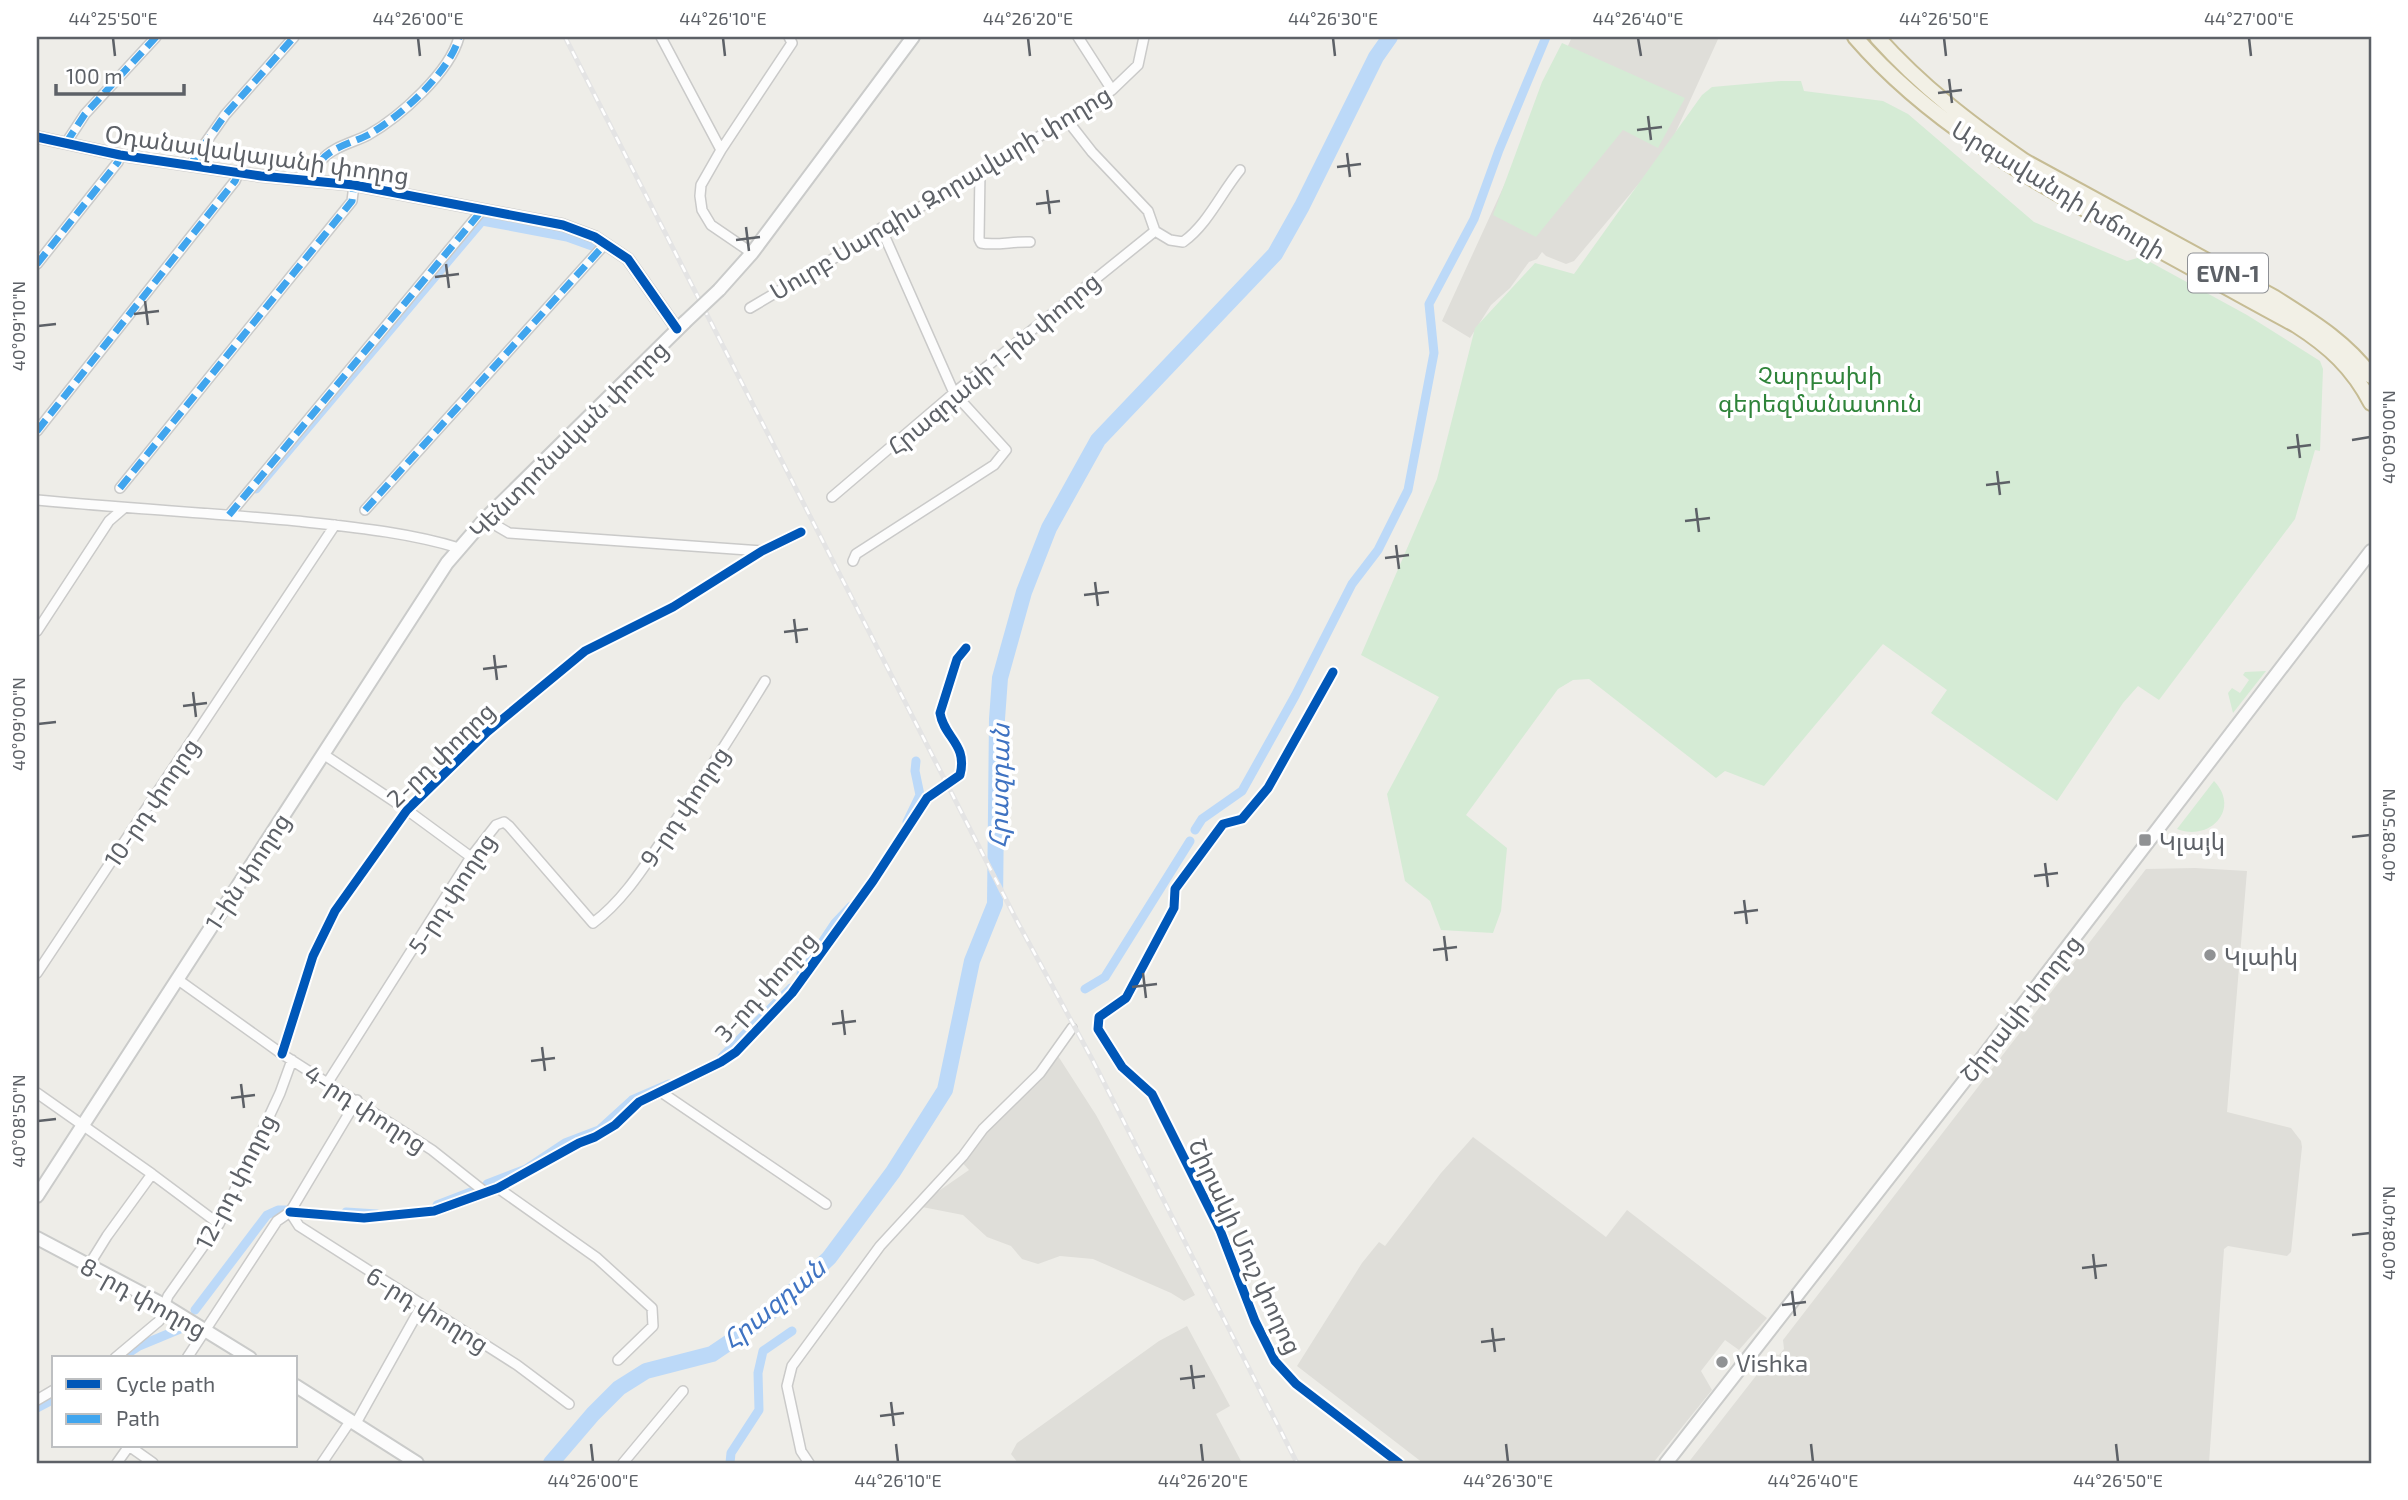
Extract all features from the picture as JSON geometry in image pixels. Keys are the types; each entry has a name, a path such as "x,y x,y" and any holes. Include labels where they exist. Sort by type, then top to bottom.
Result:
{"highway":[{"name":"Արգավանդի խճուղի","path":"1854,37 1917,100 1991,153 2325,344 2353,372 2371,403"},
{"name":"Արգավանդի խճուղի","path":"1877,37 1963,119 2024,161 2311,320 2343,344 2371,376"}],"main road":[{"name":"Կենտրոնական փողոց","path":"459,548 485,519 719,290 752,253 913,37"},
{"name":"1-ին փողոց","path":"37,1196 459,548"},
{"name":"Շիրակի փողոց","path":"1669,1463 2371,551"},
{"name":"Շիրակի փողոց","path":"1669,1463 2371,560"},
{"name":"8-րդ փողոց","path":"37,1238 164,1306 247,1356"},
{"path":"298,1387 417,1463"}],"street":[{"path":"66,144 85,114 156,37"},
{"path":"190,165 225,115 294,37"},
{"path":"314,181 320,162 328,154 371,134 410,103 434,78 457,46 459,37"},
{"path":"661,37 721,150"},
{"path":"1078,37 1112,90"},
{"name":"Սուրբ Սարգիս Զորավարի փողոց","path":"750,308 1067,120 1112,90 1138,65 1144,37"},
{"path":"752,253 711,225 702,210 701,185 792,39"},
{"path":"1067,120 1092,152 1148,211 1155,231 1176,242 1183,242 1190,237 1240,170"},
{"name":"Օդանավակայանի փողոց","path":"37,137 120,155 354,186 564,225 595,237 628,259 681,326"},
{"path":"37,264 118,162 120,155"},
{"path":"980,170 980,242 992,245 1009,241 1030,242"},
{"path":"37,431 235,181 239,172"},
{"path":"120,488 352,201 354,186"},
{"path":"229,514 483,209"},
{"path":"853,561 856,554 994,465 1006,450 954,393 881,228"},
{"name":"Հրազդանի 1-ին փողոց","path":"832,497 954,393 1155,231"},
{"path":"365,510 605,244"},
{"path":"37,500 229,514 335,525 417,537 459,548"},
{"path":"37,631 109,521 124,508"},
{"path":"485,519 509,533 762,551"},
{"name":"10-րդ փողոց","path":"37,973 335,525"},
{"name":"2-րդ փողոց","path":"282,1054 313,956 335,911 407,810 487,732 585,651 673,607 762,551 801,532"},
{"name":"3-րդ փողոց","path":"290,1212 363,1218 434,1211 498,1188 579,1143 595,1137 615,1125 639,1102 736,1052 792,993 827,947 927,798 960,775 961,749 942,722 940,713 947,698 957,659 966,648"},
{"name":"Շիրակի Մուշ փողոց","path":"1333,672 1268,788 1242,819 1223,824 1175,889 1174,908 1126,999 1099,1017 1098,1029 1122,1067 1152,1094 1220,1230 1255,1321 1275,1360 1296,1384 1399,1463"},
{"name":"9-րդ փողոց","path":"593,923 610,910 650,858 709,772 765,681"},
{"path":"323,754 471,857"},
{"name":"5-րդ փողոց","path":"328,1082 471,857 496,825 504,822 509,826 593,923"},
{"name":"4-րդ փողոց","path":"177,979 282,1054 432,1150 485,1192"},
{"path":"809,1463 801,1451 787,1386 792,1366 880,1246 963,1156 984,1129 1040,1073 1072,1028"},
{"name":"12-րդ փողոց","path":"117,1356 159,1321 168,1296 219,1224 280,1093 292,1060"},
{"path":"661,1092 826,1204"},
{"path":"37,1093 219,1224"},
{"path":"188,1356 277,1221 290,1212 357,1100"},
{"path":"89,1265 152,1174"},
{"path":"498,1188 597,1258 652,1308 653,1326 618,1360"},
{"name":"6-րդ փողոց","path":"290,1212 299,1226 517,1365 569,1404"},
{"path":"322,1463 353,1422 422,1306"},
{"path":"623,1463 683,1391"},
{"path":"117,1463 128,1448"},
{"path":"132,1448 153,1463"}],"shaded area":[{"path":"1572,37 1719,37 1668,149 1574,261 1566,264 1542,252 1537,259 1529,262 1510,288 1491,305 1470,338 1442,321"},
{"path":"2146,869 2247,871 2227,1112 2291,1128 2301,1141 2302,1147 2291,1252 2287,1256 2228,1246 2224,1249 2209,1463 1688,1463 1773,1354 1779,1355 1784,1349 1783,1340"},
{"path":"1058,1056 1096,1115 1195,1295 1184,1301 1093,1259 1060,1256 1038,1264 1022,1259 1011,1246 987,1237 963,1215 917,1206 969,1170 959,1159 1018,1102"},
{"path":"1473,1137 1606,1237 1627,1210 1767,1318 1739,1350 1725,1340 1701,1371 1712,1390 1653,1463 1423,1463 1297,1366 1362,1263 1379,1242 1385,1246 1441,1173"},
{"path":"1187,1326 1230,1406 1216,1414 1242,1463 1018,1463 1011,1454 1017,1443 1159,1341"}],"green space":[{"path":"1562,43 1685,98 1658,148 1623,130 1536,237 1493,215 1542,82"},
{"name":"Չարբախի գերեզմանատուն","path":"1801,81 1804,91 1883,101 1908,114 2034,222 2127,261 2141,257 2247,315 2320,361 2323,369 2320,451 2315,450 2295,519 2159,700 2138,686 2123,703 2057,801 1931,713 1947,690 1883,644 1764,786 1725,771 1716,778 1589,679 1573,680 1558,689 1466,815 1507,848 1501,911 1493,933 1441,930 1430,901 1405,881 1387,794 1439,697 1361,655 1437,479 1475,328 1535,263 1574,274 1702,95 1712,87"},
{"path":"2266,671 2233,713 2228,693 2232,688 2240,693 2249,680 2243,675 2245,672"},
{"path":"2214,781 2222,792 2224,802 2223,812 2218,820 2200,831 2177,829"}],"waterway":[{"name":"Հրազդան","path":"551,1463 619,1388 646,1371 712,1354 761,1321 829,1258 893,1172 945,1090 972,961 995,904 1000,678 1024,592 1049,528 1098,440 1275,254 1302,206 1376,57 1390,37"},
{"path":"1195,830 1202,819 1242,791 1295,696 1352,584 1378,550 1408,490 1434,353 1429,304 1474,219 1499,150 1546,37"},
{"path":"256,489 482,221 567,237 592,246"},
{"path":"907,822 920,795 915,771 916,761"},
{"path":"1085,989 1105,977 1190,841"},
{"path":"801,974 835,923 851,906"},
{"path":"722,1057 791,988"},
{"path":"487,1184 526,1169 565,1143 599,1130 632,1100 669,1084"},
{"path":"437,1205 476,1190"},
{"path":"195,1310 267,1215 278,1210 288,1210"},
{"path":"346,1212 377,1214"},
{"path":"124,1356 139,1346 180,1329"},
{"path":"730,1463 731,1453 759,1410 758,1373 763,1351 792,1331"},
{"path":"37,1408 52,1400"}],"railway":[{"path":"565,37 1017,921 1092,1059 1297,1463"}],"marked path":[{"path":"66,143 85,114 156,37"},
{"path":"190,165 225,115 294,37"},
{"path":"314,181 325,156 381,127 422,92 445,65 459,37"},
{"path":"37,264 118,162 120,155"},
{"path":"37,431 235,181 239,172"},
{"path":"120,488 352,201 354,185"},
{"path":"229,515 483,209"},
{"path":"365,510 605,244"}],"cycle path":[{"path":"37,137 120,155 261,176 354,185 563,225 595,237 628,259 677,329"},
{"path":"282,1054 313,956 335,911 407,810 487,732 585,651 673,607 762,551 801,532"},
{"path":"290,1212 364,1218 434,1211 498,1188 579,1143 595,1137 615,1125 639,1102 736,1052 792,993 873,881 927,798 960,775 961,756 942,722 940,713 957,659 966,648"},
{"path":"1333,672 1268,788 1242,819 1223,824 1175,889 1174,908 1126,998 1099,1017 1098,1029 1122,1067 1152,1094 1220,1230 1255,1321 1275,1361 1296,1384 1399,1463"}],"place":[{"name":"Կլայկ","path":"2145,840"},
{"name":"Կլաիկ","path":"2210,955"},
{"name":"Vishka","path":"1722,1362"}]}
